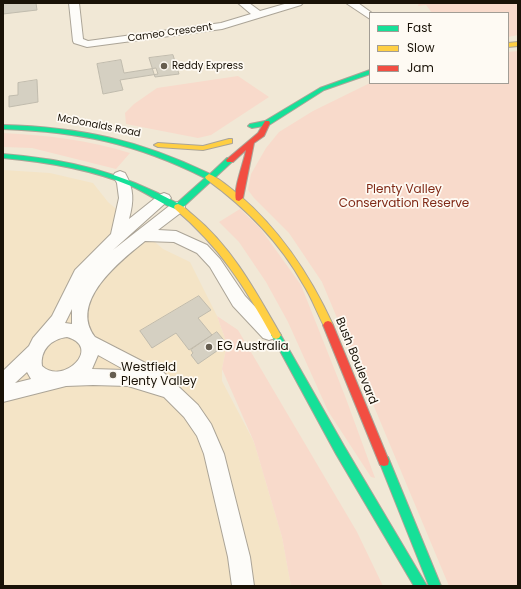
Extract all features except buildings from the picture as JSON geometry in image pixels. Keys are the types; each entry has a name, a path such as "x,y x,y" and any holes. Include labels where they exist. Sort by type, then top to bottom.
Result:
{"main road":[{"path":"212,156 246,128 267,123 308,96 369,72"},
{"path":"178,207 209,177 262,134 267,123"},
{"name":"McDonalds Road","path":"3,127 61,129 130,142 199,167 209,177"},
{"path":"130,142 199,148 235,136"},
{"path":"239,198 240,187 249,162 251,144"},
{"path":"3,156 65,162 120,176 167,196 211,236 235,265 421,586"},
{"path":"186,179 199,167"},
{"name":"Bush Boulevard","path":"209,177 239,198 264,222 291,254 318,301 435,586"}],"street":[{"name":"Cameo Crescent","path":"74,3 78,41 87,44 222,26 298,3"},
{"path":"244,3 258,15"},
{"path":"351,3 369,15"},
{"path":"118,236 128,194 126,186 120,176"},
{"path":"3,381 14,374 58,321 81,274 118,236 167,196"},
{"path":"3,394 75,375 84,367 90,356 91,346 86,338 80,312 86,292 107,266 178,207"},
{"path":"144,235 176,237 202,249 215,264 239,301 282,348"},
{"path":"182,402 153,384 138,380 105,376 60,380 44,378 35,370 33,365 36,347 49,335 61,331 73,330 147,371 182,402 204,430 214,454 239,557 243,586"}],"shaded area":[{"name":"Westfield Plenty Valley","path":"3,170 50,173 93,183 108,202 163,249 190,262 217,316 227,344 222,369 222,381 254,442 282,537 291,586 3,586"}],"green space":[{"path":"419,3 518,3 518,35 509,37 509,12 431,12 426,5 418,6"},
{"name":"Plenty Valley Conservation Reserve","path":"518,51 518,586 449,586 322,282 289,233 248,190 251,174 266,148 279,132 313,111 369,83 509,84 509,52"},
{"path":"238,76 269,97 211,135 198,138 126,124 125,113 134,104 157,88"},
{"path":"3,133 67,139 115,148 130,153 116,169 32,148 3,147"},
{"path":"240,209 260,228 301,285 345,396 375,478 371,477 328,411 288,322 266,282 239,242 219,222"},
{"path":"217,316 238,330 357,532 383,586 291,586 282,537 254,442 222,369 227,344"}],"traffic: fast":[{"path":"252,126 267,123 322,89 369,72"},
{"path":"3,127 58,130 109,139 159,154 209,177"},
{"path":"3,156 50,161 94,170 136,185 178,207 230,160"},
{"path":"276,335 340,450 421,586"},
{"path":"384,461 435,586"}],"traffic: slow":[{"path":"509,45 518,44"},
{"path":"158,145 203,148 229,141"},
{"path":"209,177 229,191 247,207 280,242 307,281 328,325"},
{"path":"178,207 209,235 234,265 276,335"}],"traffic: jam":[{"path":"230,160 261,134 267,123"},
{"path":"239,198 251,144"},
{"path":"328,325 384,461"}],"place":[{"name":"Reddy Express","path":"164,66"},
{"name":"EG Australia","path":"209,347"},
{"name":"Westfield Plenty Valley","path":"113,375"}]}
